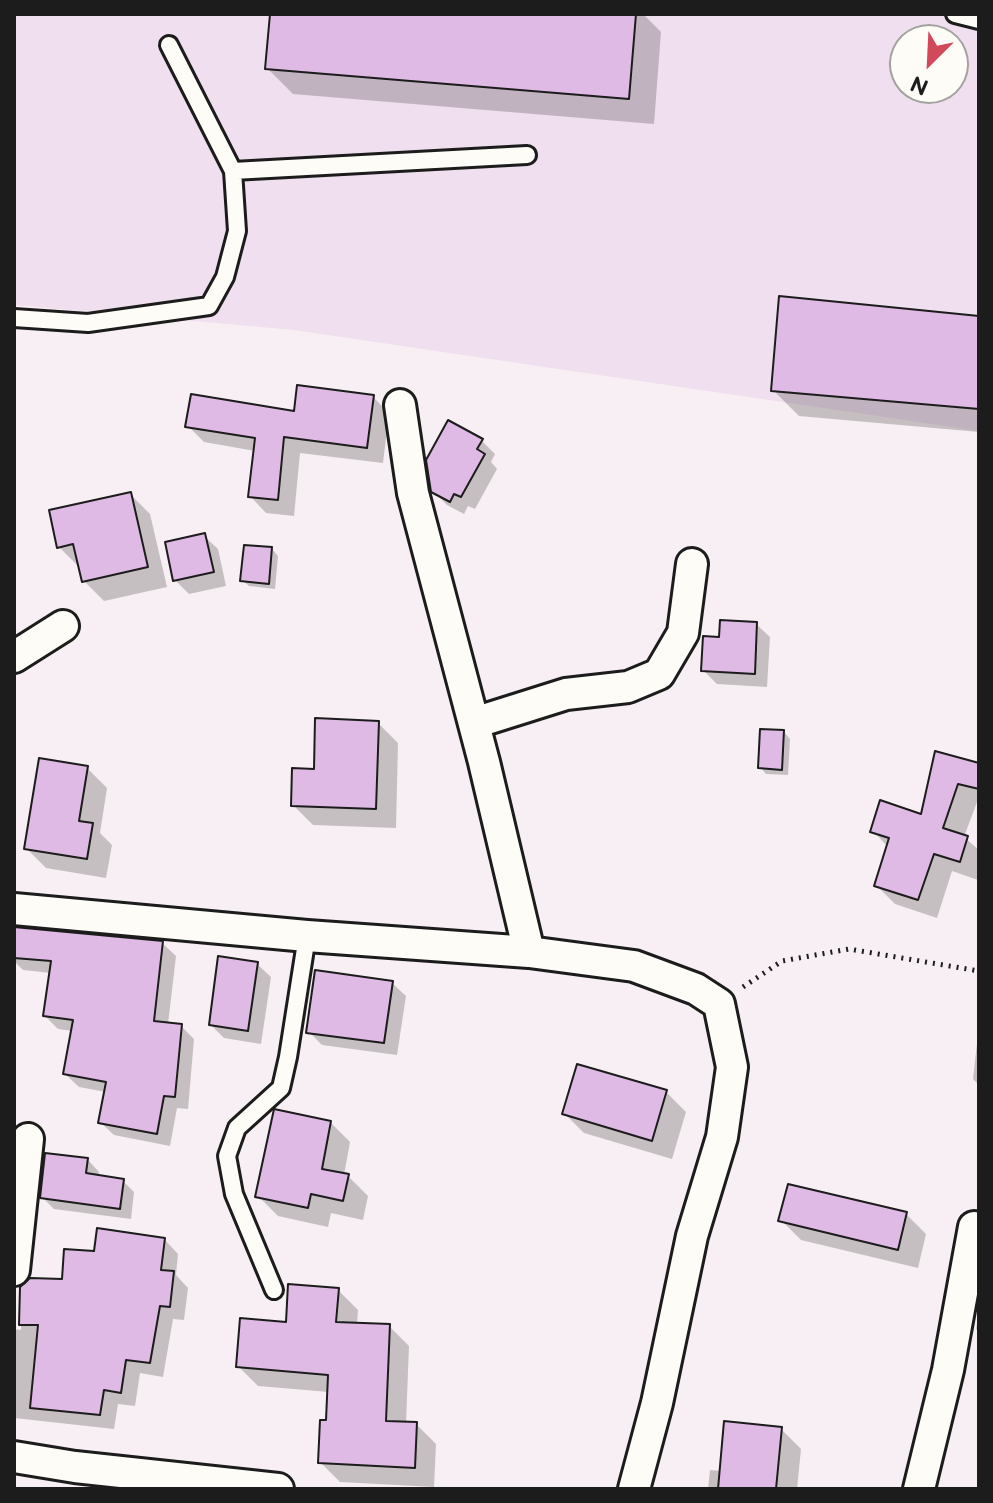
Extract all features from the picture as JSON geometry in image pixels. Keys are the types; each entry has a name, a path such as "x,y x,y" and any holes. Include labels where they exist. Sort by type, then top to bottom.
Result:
{"street":[{"path":"400,405 413,493 474,723 529,952"},
{"path":"474,723 566,694 628,687 659,674 683,633 692,564"},
{"path":"14,657 63,626"},
{"path":"14,909 307,936 529,952 634,966 696,989 719,1004 732,1067 722,1137 692,1236 657,1403 634,1489"},
{"path":"14,1270 28,1139"},
{"path":"919,1489 948,1370 974,1227"},
{"path":"14,1457 75,1467 278,1489"}],"lane":[{"path":"955,14 979,20"},
{"path":"14,318 88,323 209,306 225,277 237,231 233,171 169,45"},
{"path":"233,171 527,155"},
{"path":"274,1290 234,1194 227,1156 237,1128 266,1105 281,1088 307,936"}],"path":[{"path":"719,1004 782,961 849,949 979,971"}],"shaded area":[{"path":"14,14 979,14 979,431 294,330 14,305"}],"building":[{"path":"270,14 636,14 629,99 265,69"},
{"path":"779,296 979,316 979,409 771,391"},
{"path":"297,385 374,395 367,448 284,437 278,500 248,497 255,438 185,427 191,394 294,411"},
{"path":"448,420 483,439 477,449 485,454 461,497 454,494 450,502 431,492 426,460"},
{"path":"131,492 148,567 82,582 73,544 57,548 49,510"},
{"path":"205,533 214,572 173,581 165,542"},
{"path":"244,545 272,547 269,584 240,581"},
{"path":"720,620 757,622 755,674 701,671 703,636 719,637"},
{"path":"315,718 379,721 376,809 291,806 292,768 314,769"},
{"path":"760,729 784,730 782,770 758,768"},
{"path":"935,751 979,763 979,789 958,784 943,828 968,836 960,862 934,854 918,900 874,886 889,838 870,832 880,800 921,814"},
{"path":"39,758 88,766 79,821 93,823 87,859 24,849"},
{"path":"14,927 163,941 154,1021 182,1024 175,1097 164,1096 157,1134 98,1123 106,1082 63,1074 73,1020 43,1016 51,961 14,958"},
{"path":"218,956 258,962 248,1031 209,1025"},
{"path":"315,970 393,981 384,1043 306,1033"},
{"path":"577,1064 667,1090 652,1141 562,1114"},
{"path":"274,1109 331,1121 322,1169 349,1174 343,1201 311,1194 308,1208 255,1197"},
{"path":"45,1153 88,1158 86,1173 124,1179 120,1209 40,1198"},
{"path":"788,1184 907,1212 898,1250 778,1221"},
{"path":"97,1228 165,1238 161,1270 174,1271 170,1307 160,1306 150,1363 126,1360 121,1393 104,1390 100,1415 30,1408 38,1325 19,1325 20,1287 30,1278 62,1279 64,1249 94,1251"},
{"path":"288,1284 339,1288 336,1322 390,1324 386,1421 417,1422 415,1468 318,1463 320,1420 326,1420 328,1375 236,1367 240,1318 286,1322"},
{"path":"724,1421 782,1427 776,1489 718,1489"}]}
